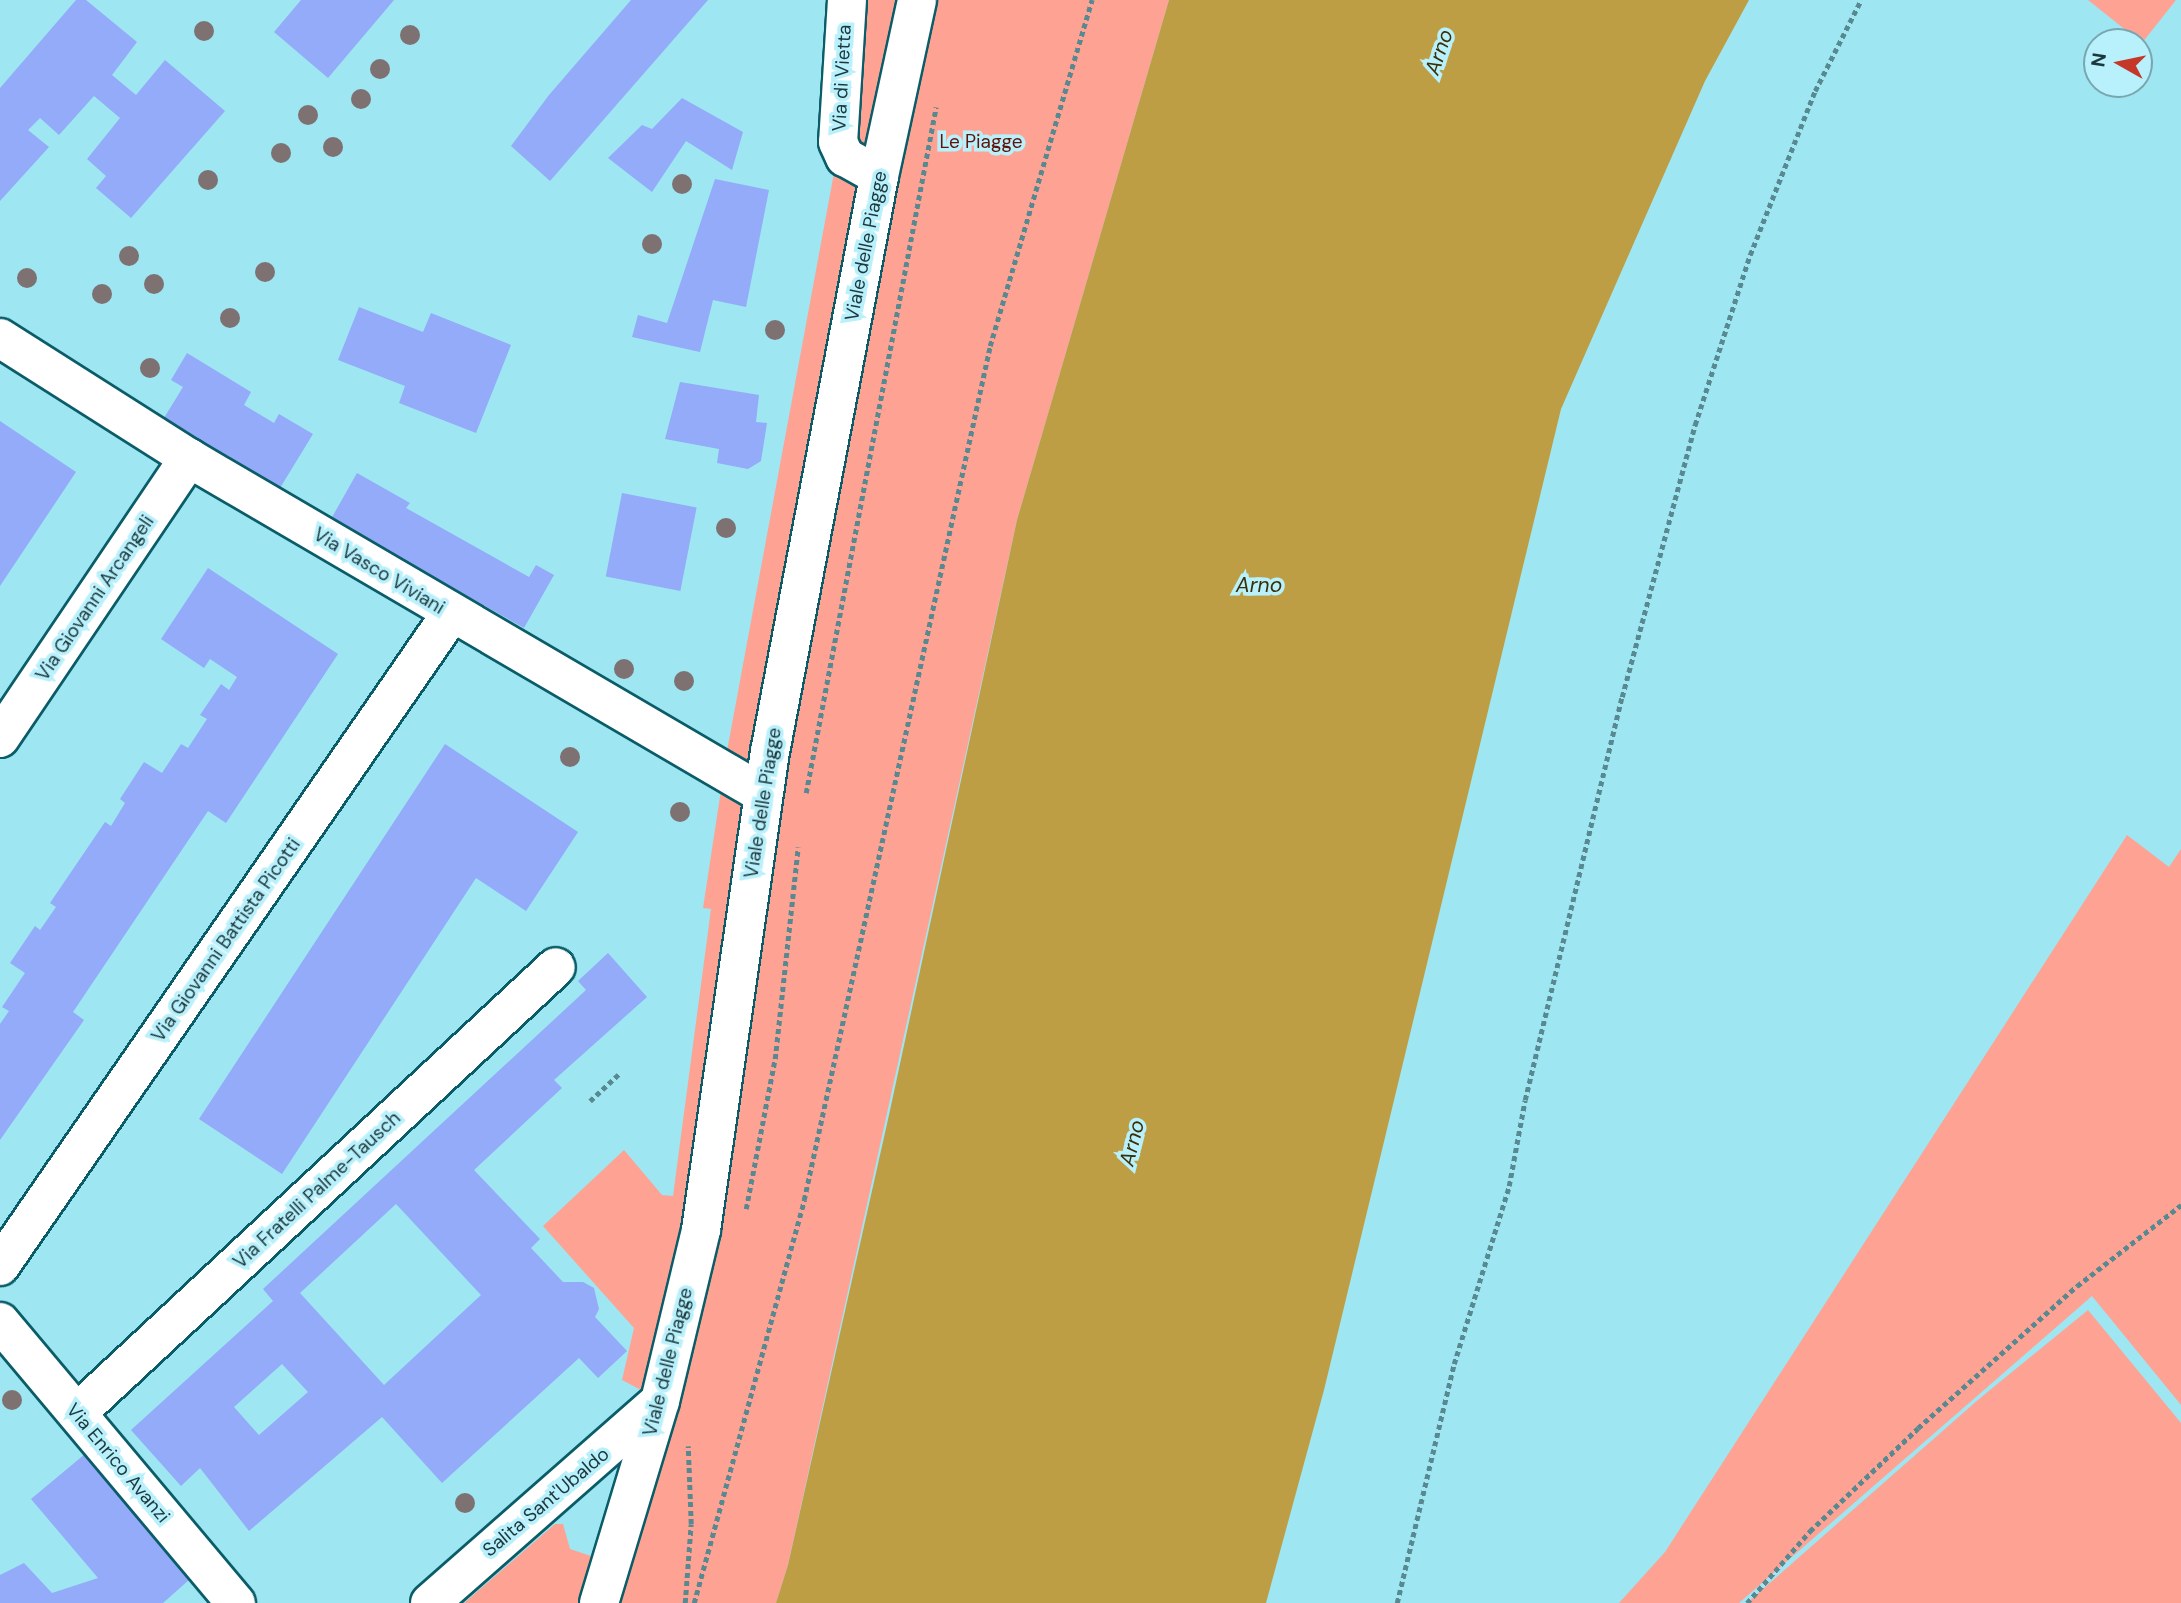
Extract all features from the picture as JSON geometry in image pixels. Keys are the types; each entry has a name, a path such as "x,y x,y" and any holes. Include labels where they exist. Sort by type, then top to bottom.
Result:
{"street":[{"name":"Via di Vietta","path":"847,0 838,142 850,162 879,176"},
{"name":"Viale delle Piagge","path":"599,1603 660,1401 701,1230 763,794 879,176 918,0"},
{"name":"Via Vasco Viviani","path":"0,338 190,458 451,614 763,794"},
{"name":"Via Giovanni Arcangeli","path":"0,738 190,458"},
{"name":"Via Giovanni Battista Picotti","path":"0,1266 451,614"},
{"name":"Via Fratelli Palme-Tausch","path":"77,1413 556,967"},
{"name":"Via Enrico Avanzi","path":"4,1334 77,1413 236,1603"},
{"name":"Salita Sant'Ubaldo","path":"430,1603 660,1401"}],"path":[{"path":"694,1603 804,1200 990,346 1092,0"},
{"path":"1397,1603 1454,1364 1509,1186 1525,1100 1622,697 1695,425 1750,255 1815,91 1861,0"},
{"path":"803,806 938,96"},
{"path":"744,1218 775,1059 799,832"},
{"path":"590,1101 621,1072"},
{"path":"1747,1603 1810,1531 1918,1427 2077,1286 2181,1205"},
{"path":"685,1603 691,1524 688,1446"}],"green space":[{"name":"Le Piagge","path":"866,0 1169,0 1017,520 788,1565 776,1603 464,1603 555,1524 563,1524 570,1549 612,1563 660,1400 622,1380 634,1328 543,1226 624,1150 662,1195 673,1196 711,909 703,908 727,751"},
{"path":"2088,0 2176,0 2153,29 2123,28"},
{"path":"2127,835 2169,867 2181,849 2181,1405 2092,1296 1739,1603 1619,1603 1665,1552"},
{"path":"2088,1310 2181,1423 2181,1603 1747,1603 1979,1399"}],"water":[{"name":"Arno","path":"1169,0 1749,0 1705,81 1561,409 1324,1390 1266,1603 776,1603 788,1565 889,1115 1017,520"}],"building":[{"path":"76,0 86,0 137,42 112,75 136,95 165,60 225,111 131,218 96,188 106,176 87,159 120,118 94,96 59,135 40,118 28,130 49,147 0,201 0,88"},
{"path":"301,0 394,0 328,78 274,32"},
{"path":"631,0 708,0 550,181 511,146 549,95"},
{"path":"682,98 743,132 732,170 686,141 652,192 608,158 642,125 652,129"},
{"path":"715,179 769,190 746,307 713,300 700,352 632,337 638,315 667,323"},
{"path":"359,307 423,332 431,313 511,345 476,433 399,403 405,386 338,360"},
{"path":"187,353 251,392 244,405 274,423 279,414 313,434 280,488 164,418 183,387 171,380"},
{"path":"680,382 759,395 756,422 767,423 761,461 748,469 717,463 719,449 665,439"},
{"path":"0,421 76,472 0,586"},
{"path":"357,473 410,503 406,508 529,577 536,565 554,575 524,628 331,519"},
{"path":"622,493 697,508 680,591 606,576"},
{"path":"208,568 338,654 226,823 208,811 73,1012 84,1020 0,1140 0,1024 9,1011 2,1007 25,973 10,963 35,926 40,930 56,907 50,903 105,822 111,826 125,803 120,799 144,762 162,773 181,744 188,748 207,719 200,715 221,684 229,690 237,677 210,659 204,668 161,639"},
{"path":"445,744 578,832 526,911 476,878 282,1174 199,1119"},
{"path":"608,953 647,997 554,1080 562,1088 474,1170 540,1239 531,1248 563,1282 583,1282 594,1288 599,1309 595,1317 627,1351 598,1378 579,1358 442,1483 382,1417 249,1531 200,1468 181,1486 131,1430 273,1301 263,1289 586,990 578,981","holes":["396,1204 481,1295 384,1385 300,1293","282,1364 308,1392 259,1435 234,1407"]},
{"path":"85,1454 190,1579 163,1603 0,1603 0,1575 24,1563 52,1593 98,1578 31,1499"}]}
